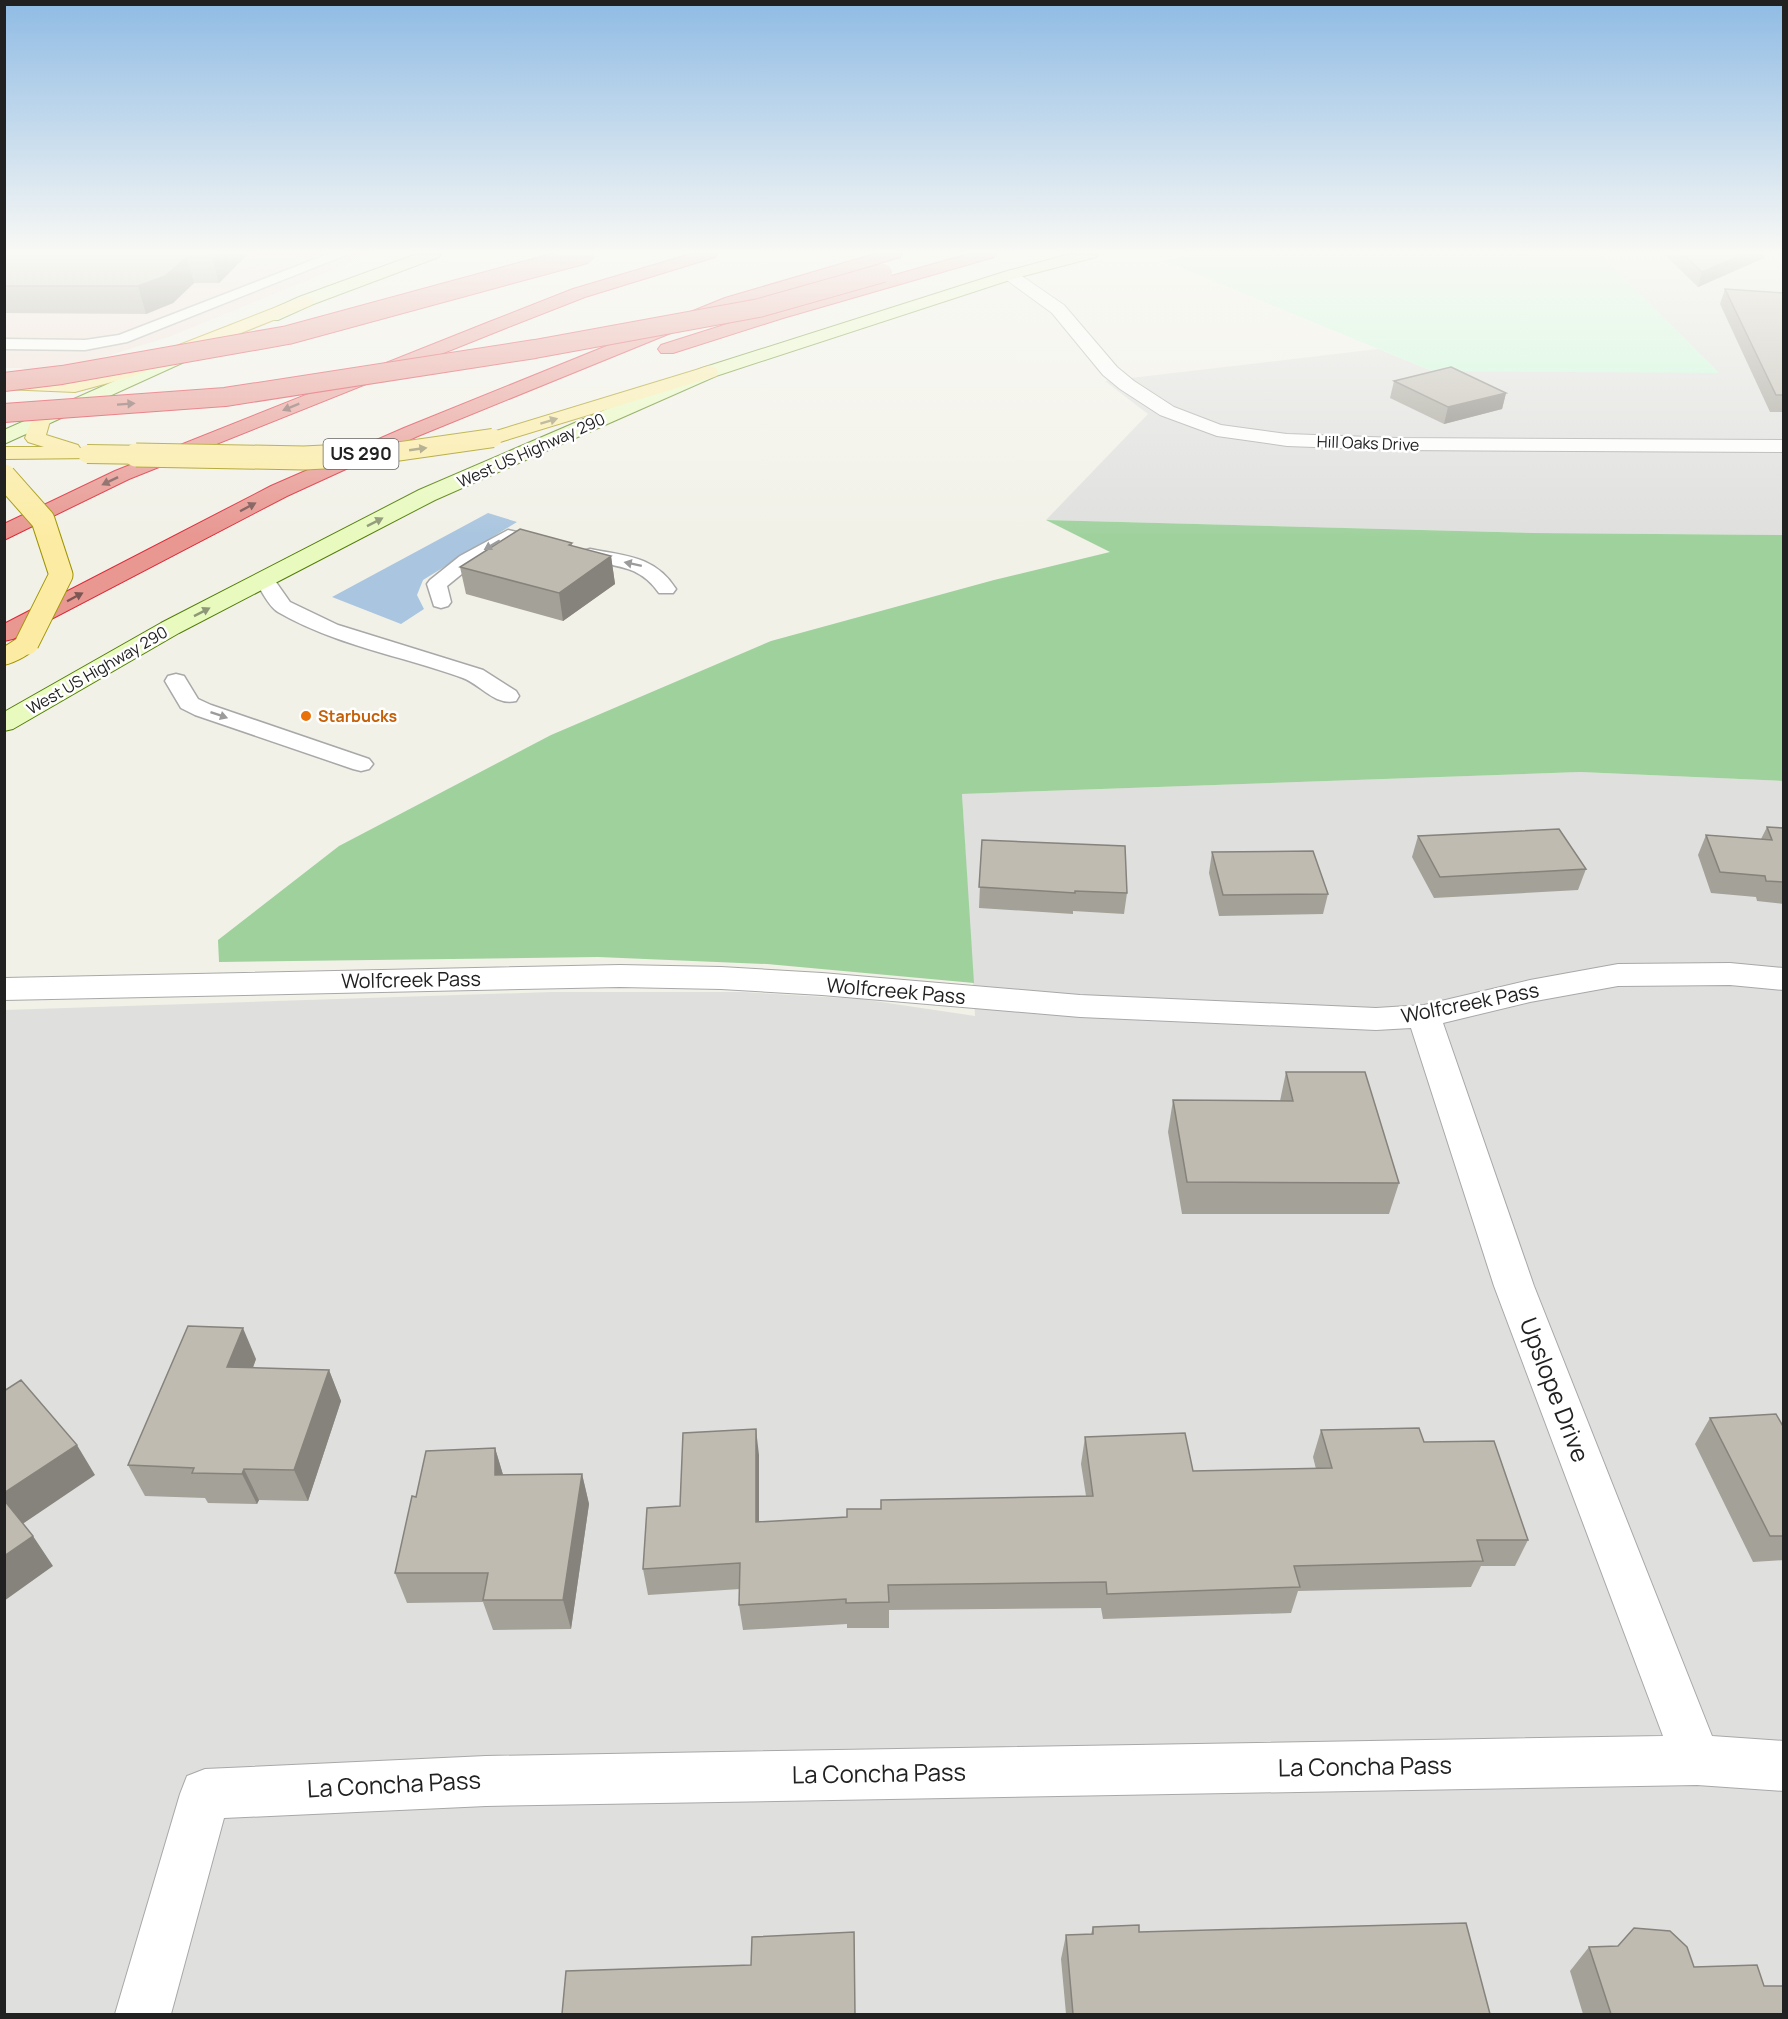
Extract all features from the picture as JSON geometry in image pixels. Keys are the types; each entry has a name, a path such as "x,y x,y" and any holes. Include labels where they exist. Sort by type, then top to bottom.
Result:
{"highway":[{"path":"4,383 213,348"},
{"path":"4,533 122,475 439,348"},
{"path":"4,413 225,397 540,348"},
{"name":"US 290","path":"16,638 279,491 411,432 617,348"},
{"path":"411,432 671,348"}],"main road":[{"path":"4,383 75,386 127,372 187,348"},
{"path":"4,438 201,348"},
{"name":"West US Highway 290","path":"4,723 170,628 427,495 708,372 783,348"},
{"path":"4,453 304,458 381,454 493,438 708,372"},
{"path":"40,421 35,438 87,454"},
{"path":"4,476 43,520 61,575 4,658"}],"street":[{"name":"Hill Oaks Drive","path":"1091,348 1110,371 1167,411 1217,430 1287,440 1386,444 1784,446"},
{"name":"Wolfcreek Pass","path":"4,989 632,976 822,984 927,995 1091,1007 1376,1019 1424,1016 1530,991 1618,975 1730,974 1784,979"},
{"name":"Upslope Drive","path":"1424,1016 1514,1286 1697,1760"},
{"name":"La Concha Pass","path":"143,2014 205,1794 486,1781 1697,1760 1784,1766"}],"lane":[{"path":"441,602 437,584 466,560 508,536 548,545"},
{"path":"590,555 646,567 661,578 666,590"},
{"path":"264,579 283,606 331,629 475,675 508,696"},
{"path":"176,681 189,703 203,710 361,764"}],"shaded area":[{"path":"5,348 133,348 104,357 75,386 21,368 5,368"},
{"path":"1694,348 1783,348 1783,535 1533,533 1046,520 1148,414 1105,381 1378,349 1432,371 1718,372"},
{"path":"1580,772 1783,781 1783,2014 5,2014 4,1010 551,992 743,992 861,999 975,1016 962,794"}],"green space":[{"path":"1377,348 1694,348 1719,373 1432,371"},
{"path":"1046,520 1533,533 1783,535 1783,781 1580,772 962,794 974,983 767,964 598,957 219,962 218,940 339,846 551,735 771,641 994,580 1110,552"}],"water":[{"path":"488,513 517,522 423,580 417,595 424,609 401,624 332,597"}],"building":[{"path":"1753,348 1784,348 1784,395 1776,395"},
{"path":"1451,367 1506,393 1448,407 1394,381"},
{"path":"520,529 611,556 559,593 460,567"},
{"path":"1767,827 1784,828 1784,882 1766,881 1765,876 1720,872 1706,835 1772,840"},
{"path":"1559,829 1586,869 1440,877 1418,836"},
{"path":"982,840 1125,846 1127,893 1075,891 1075,893 979,887"},
{"path":"1313,851 1328,894 1223,895 1212,852"},
{"path":"1286,1072 1365,1072 1399,1183 1187,1182 1173,1100 1293,1101"},
{"path":"188,1326 243,1328 227,1367 329,1370 294,1470 244,1469 242,1474 192,1473 194,1468 128,1465"},
{"path":"21,1380 77,1445 4,1493 4,1391"},
{"path":"1776,1414 1784,1428 1784,1536 1770,1536 1710,1418"},
{"path":"1419,1428 1424,1442 1494,1441 1528,1540 1477,1540 1483,1561 1294,1566 1300,1587 1107,1594 1106,1582 888,1585 889,1602 846,1603 846,1599 739,1605 740,1563 643,1569 647,1508 680,1506 683,1433 756,1429 756,1522 847,1517 847,1509 881,1509 881,1500 1093,1496 1085,1437 1185,1433 1193,1471 1332,1468 1321,1430"},
{"path":"495,1448 495,1475 582,1474 563,1600 483,1600 488,1573 395,1573 412,1496 416,1497 426,1451"},
{"path":"4,1500 33,1536 4,1556"},
{"path":"1466,1923 1490,2014 1073,2014 1066,1935 1093,1934 1093,1927 1139,1925 1139,1932"},
{"path":"1634,1928 1670,1931 1687,1947 1694,1967 1757,1965 1764,1986 1784,1986 1784,2014 1611,2014 1589,1947 1618,1946"},
{"path":"854,1932 855,2014 562,2014 566,1971 751,1965 752,1937"}],"place":[{"name":"Starbucks","path":"306,716"}]}
